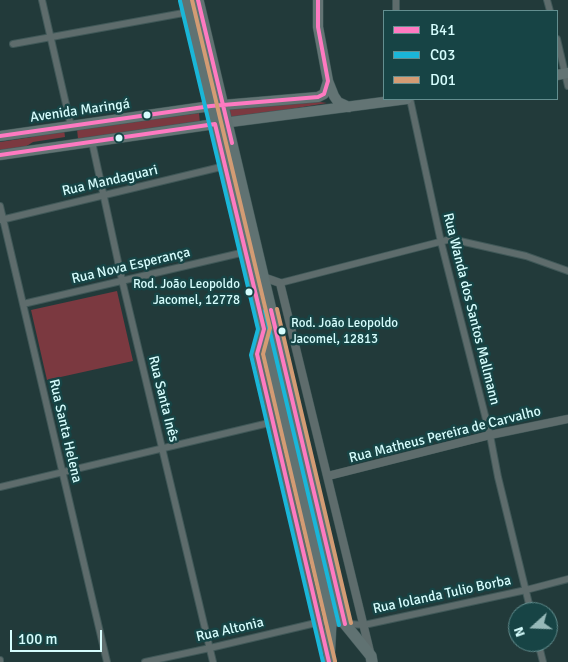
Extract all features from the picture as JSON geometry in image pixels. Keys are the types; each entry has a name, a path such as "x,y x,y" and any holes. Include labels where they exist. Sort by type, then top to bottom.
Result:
{"highway":[{"path":"186,0 217,105"},
{"path":"198,0 221,123 263,277 345,624 372,659"},
{"path":"221,123 225,166 264,329 325,622 329,662"}],"main road":[{"path":"318,0 318,27 328,81 338,102 350,107"},
{"name":"Avenida Maringá","path":"0,136 217,105 318,97 324,94 328,81"},
{"path":"0,155 221,123 401,100"},
{"path":"71,126 75,144"}],"street":[{"path":"42,0 71,126"},
{"path":"13,44 189,12"},
{"path":"558,45 563,74 568,86"},
{"name":"Rua Wanda dos Santos Mallmann","path":"408,100 529,602"},
{"name":"Rua Santa Inês","path":"92,142 122,280 213,662"},
{"name":"Rua Mandaguari","path":"2,220 225,166"},
{"name":"Rua Santa Helena","path":"0,206 106,662"},
{"path":"263,277 280,283 451,239 526,256 568,271"},
{"name":"Rua Nova Esperança","path":"23,304 246,252"},
{"path":"280,283 372,659"},
{"path":"264,329 257,354 325,622"},
{"name":"Rua Matheus Pereira de Carvalho","path":"328,476 490,435 568,419"},
{"path":"0,487 273,422"},
{"name":"Rua Iolanda Tulio Borba","path":"325,622 364,625 568,579"},
{"name":"Rua Altonia","path":"145,662 325,622"}],"shaded area":[{"path":"305,100 327,103 231,119 229,107"},
{"path":"199,113 200,123 78,139 77,129"},
{"path":"64,129 65,137 33,142 25,147 0,151 0,142"},
{"path":"117,291 133,361 47,380 31,310"}],"transit line":[{"name":"D01","path":"192,0 270,328 263,354 335,661"},
{"name":"B41","path":"198,0 232,143"},
{"name":"B41","path":"0,136 211,106 318,97 324,94 328,81 318,27 318,0"},
{"name":"C03","path":"180,1 258,329 251,355 323,662"},
{"name":"B41","path":"0,155 215,124 264,329 257,354 329,662"},
{"name":"D01","path":"277,309 351,623"},
{"name":"B41","path":"271,310 345,624"},
{"name":"C03","path":"265,311 339,625"}],"place":[{"name":"Rod. João Leopoldo Jacomel, 12778","path":"249,292"},
{"name":"Rod. João Leopoldo Jacomel, 12813","path":"282,331"}]}
